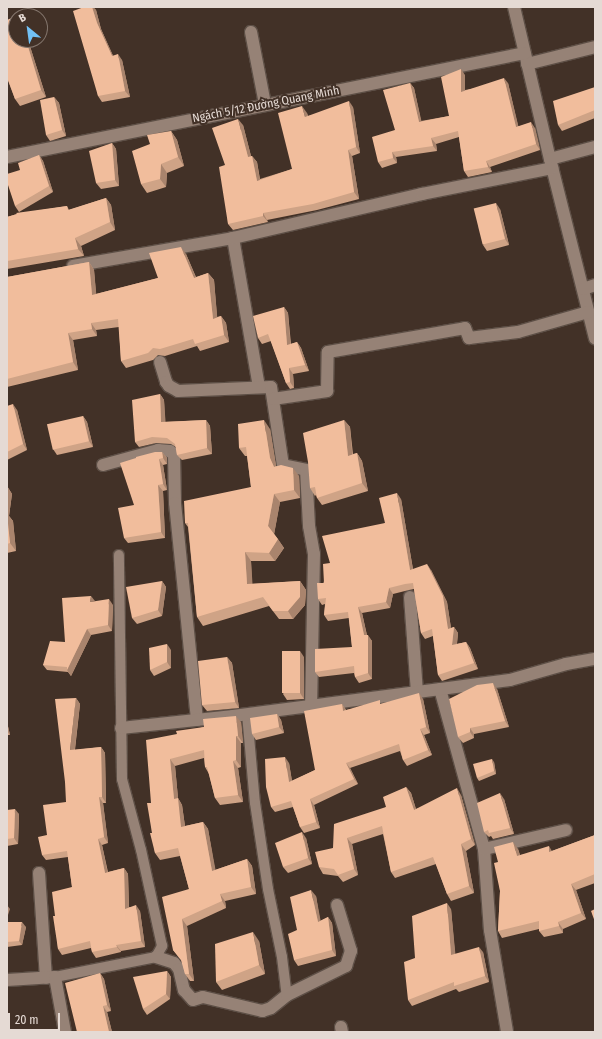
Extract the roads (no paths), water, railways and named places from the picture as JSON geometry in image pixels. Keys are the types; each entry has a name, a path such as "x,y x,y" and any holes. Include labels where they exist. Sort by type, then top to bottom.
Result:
{"street":[{"path":"514,7 551,164 595,338"},
{"path":"251,32 265,104"},
{"name":"Ngách 5/12 Đường Quang Minh","path":"7,157 265,104 595,47"},
{"path":"59,269 233,238 551,164 595,147"},
{"path":"233,238 259,387"},
{"path":"583,289 595,285"},
{"path":"273,400 327,391 328,352 465,328 469,338 518,332 588,312"},
{"path":"160,362 166,382 169,386 178,391 271,387 283,465 306,470 309,526 314,554 311,706"},
{"path":"103,465 158,450 170,451 174,455 175,503 197,720"},
{"path":"410,597 417,692"},
{"path":"121,728 247,714 510,680 566,664 595,659"},
{"path":"440,689 484,849 490,930 507,1032"},
{"path":"484,849 566,830"},
{"path":"39,873 50,977 65,1032"},
{"path":"156,957 174,963 179,969 184,990 193,1000 204,997 262,1011 271,1008 287,995 346,966 351,951 337,905"},
{"path":"7,980 50,977"}],"lane":[{"path":"50,977 156,957 162,946 141,850 122,779 119,555"},
{"path":"247,714 255,802 268,888 282,957 287,995"}]}
